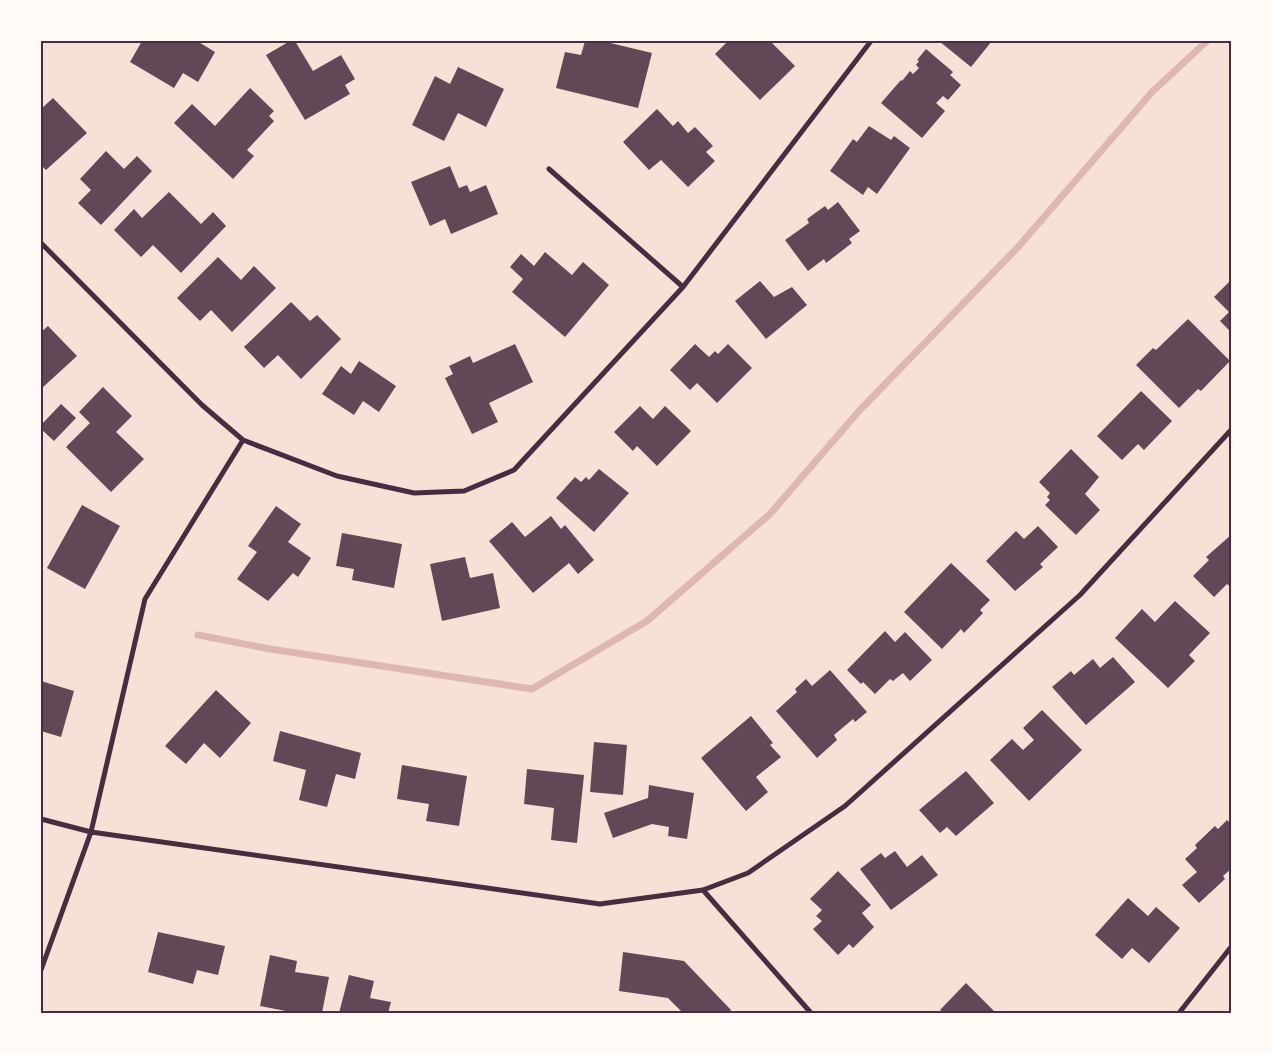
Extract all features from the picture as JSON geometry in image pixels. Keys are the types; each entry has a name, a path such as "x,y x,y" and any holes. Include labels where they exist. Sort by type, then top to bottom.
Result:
{"street":[{"path":"41,243 202,405 243,440 337,476 414,493 464,491 514,470 683,287 872,41"},
{"path":"549,169 683,287"},
{"path":"41,819 91,832 600,904 703,890 748,873 844,806 1080,595 1231,430"},
{"path":"41,970 91,832 145,599 243,440"},
{"path":"703,890 811,1013"},
{"path":"1179,1013 1231,947"}],"building":[{"path":"142,41 197,41 215,52 198,82 183,73 174,88 130,62"},
{"path":"290,41 295,41 313,71 341,55 355,79 345,85 350,94 305,120 266,55"},
{"path":"585,41 602,41 652,53 638,108 556,88 565,52 581,55"},
{"path":"728,41 774,41 772,43 795,66 760,100 715,54"},
{"path":"939,41 992,41 971,67"},
{"path":"926,49 953,72 950,75 961,85 948,100 943,96 936,103 945,111 922,138 881,103 910,71 913,74 919,68 916,65 919,61 917,60"},
{"path":"458,67 504,89 486,127 458,113 444,141 412,125 435,76 450,84"},
{"path":"250,88 274,111 269,116 274,121 247,150 254,156 233,179 174,123 192,104 215,126"},
{"path":"53,98 87,133 46,170 41,165 41,109"},
{"path":"657,109 673,126 678,121 688,133 695,127 713,146 706,152 715,161 688,187 661,160 649,170 623,142"},
{"path":"869,126 891,140 894,136 910,148 877,194 868,187 863,195 830,171 853,139 857,142"},
{"path":"106,151 124,169 137,156 152,171 101,225 78,203 91,190 80,179"},
{"path":"450,166 459,188 467,185 470,192 486,185 498,214 451,234 445,219 430,226 411,182"},
{"path":"169,192 201,224 213,212 226,226 181,273 153,245 141,257 114,230 134,209 142,218"},
{"path":"838,202 860,231 849,239 852,243 826,263 824,259 808,271 785,240 809,223 807,219 825,206 828,210"},
{"path":"545,252 572,275 583,262 609,285 565,337 512,292 523,279 510,267 521,254 534,266"},
{"path":"218,257 241,280 254,266 276,288 232,332 211,310 200,321 177,298"},
{"path":"1231,280 1231,332 1220,321 1229,312 1214,297"},
{"path":"760,281 774,297 792,287 807,305 766,339 735,301"},
{"path":"291,302 310,321 317,315 341,339 301,379 278,355 264,368 244,347"},
{"path":"1188,319 1230,361 1201,391 1198,389 1179,408 1136,365 1153,348 1156,350"},
{"path":"48,326 77,356 41,389 41,332"},
{"path":"515,344 533,382 489,403 498,422 472,434 445,378 453,374 449,366 470,356 473,363"},
{"path":"695,344 709,357 715,351 718,354 728,344 752,368 717,403 697,383 690,390 670,370"},
{"path":"359,361 396,386 379,412 363,401 354,415 322,394 341,366 351,374"},
{"path":"103,387 132,416 116,432 144,459 111,492 66,447 90,423 79,412"},
{"path":"1141,391 1172,421 1144,450 1138,444 1122,460 1097,436"},
{"path":"61,404 76,418 54,441 41,429 41,425"},
{"path":"640,406 653,419 665,406 691,431 657,466 637,446 633,451 614,432"},
{"path":"1071,449 1099,477 1085,494 1100,510 1076,535 1045,505 1050,500 1047,497 1050,493 1039,482"},
{"path":"599,469 629,493 594,532 556,498 575,477 581,482 586,477 589,480"},
{"path":"82,505 120,526 85,589 47,568"},
{"path":"276,506 301,524 288,542 311,558 298,577 293,573 268,601 237,579 257,552 248,546"},
{"path":"551,516 561,529 565,525 594,560 578,574 569,563 533,593 489,541 512,522 525,537"},
{"path":"1038,526 1058,547 1040,564 1043,567 1015,591 986,561 1016,531 1024,539"},
{"path":"342,533 402,544 394,588 352,580 354,569 336,566"},
{"path":"1231,535 1231,587 1227,584 1214,597 1193,576 1209,560 1206,557"},
{"path":"465,557 470,578 493,573 500,608 442,621 430,564"},
{"path":"951,563 990,600 980,610 983,613 964,633 961,629 942,649 904,612"},
{"path":"1175,601 1210,633 1189,655 1195,661 1168,688 1115,638 1142,609 1155,622"},
{"path":"885,631 895,642 905,632 932,660 910,681 903,673 893,681 890,679 875,694 863,682 861,684 847,670"},
{"path":"1113,657 1135,682 1086,725 1052,687 1071,671 1074,675 1093,659 1100,668"},
{"path":"830,670 867,712 855,722 853,719 834,735 837,740 817,758 776,711 797,692 795,689 806,679 812,686"},
{"path":"41,681 74,691 61,737 41,731"},
{"path":"216,690 251,723 220,758 204,743 186,764 165,746"},
{"path":"1042,710 1082,750 1029,801 990,760 1012,739 1023,750 1034,740 1023,728"},
{"path":"751,716 773,743 770,745 781,757 756,777 768,792 746,811 701,758"},
{"path":"280,731 361,753 355,779 336,774 327,807 299,800 306,770 273,761"},
{"path":"594,742 627,745 623,795 590,792"},
{"path":"402,765 467,776 459,826 426,821 429,804 397,799"},
{"path":"527,769 584,775 577,843 551,840 554,808 524,804"},
{"path":"966,771 994,803 956,836 947,827 940,833 919,810"},
{"path":"649,785 694,793 687,839 668,836 669,827 652,824 613,838 604,813 648,798"},
{"path":"1227,820 1231,824 1231,869 1223,876 1225,879 1199,903 1182,885 1197,872 1185,859 1197,848 1195,845 1215,826 1218,829"},
{"path":"895,851 907,867 922,855 938,875 891,910 860,869 881,853 885,858"},
{"path":"838,871 871,905 862,913 874,927 853,948 849,944 838,955 813,929 822,921 816,916 822,910 810,899"},
{"path":"1128,898 1148,916 1156,907 1180,928 1149,963 1132,948 1122,959 1095,935"},
{"path":"158,932 225,946 218,975 197,970 193,984 148,972"},
{"path":"623,952 684,961 731,1010 729,1013 683,1013 668,998 619,991"},
{"path":"270,955 297,961 295,972 329,977 322,1013 296,1013 260,1006"},
{"path":"349,975 374,981 370,998 391,1002 388,1013 339,1013"},
{"path":"966,983 996,1013 943,1013 940,1010"}],"waterway":[{"path":"198,635 270,649 532,689 647,621 770,514 859,411 1019,246 1152,92 1207,41"}]}
